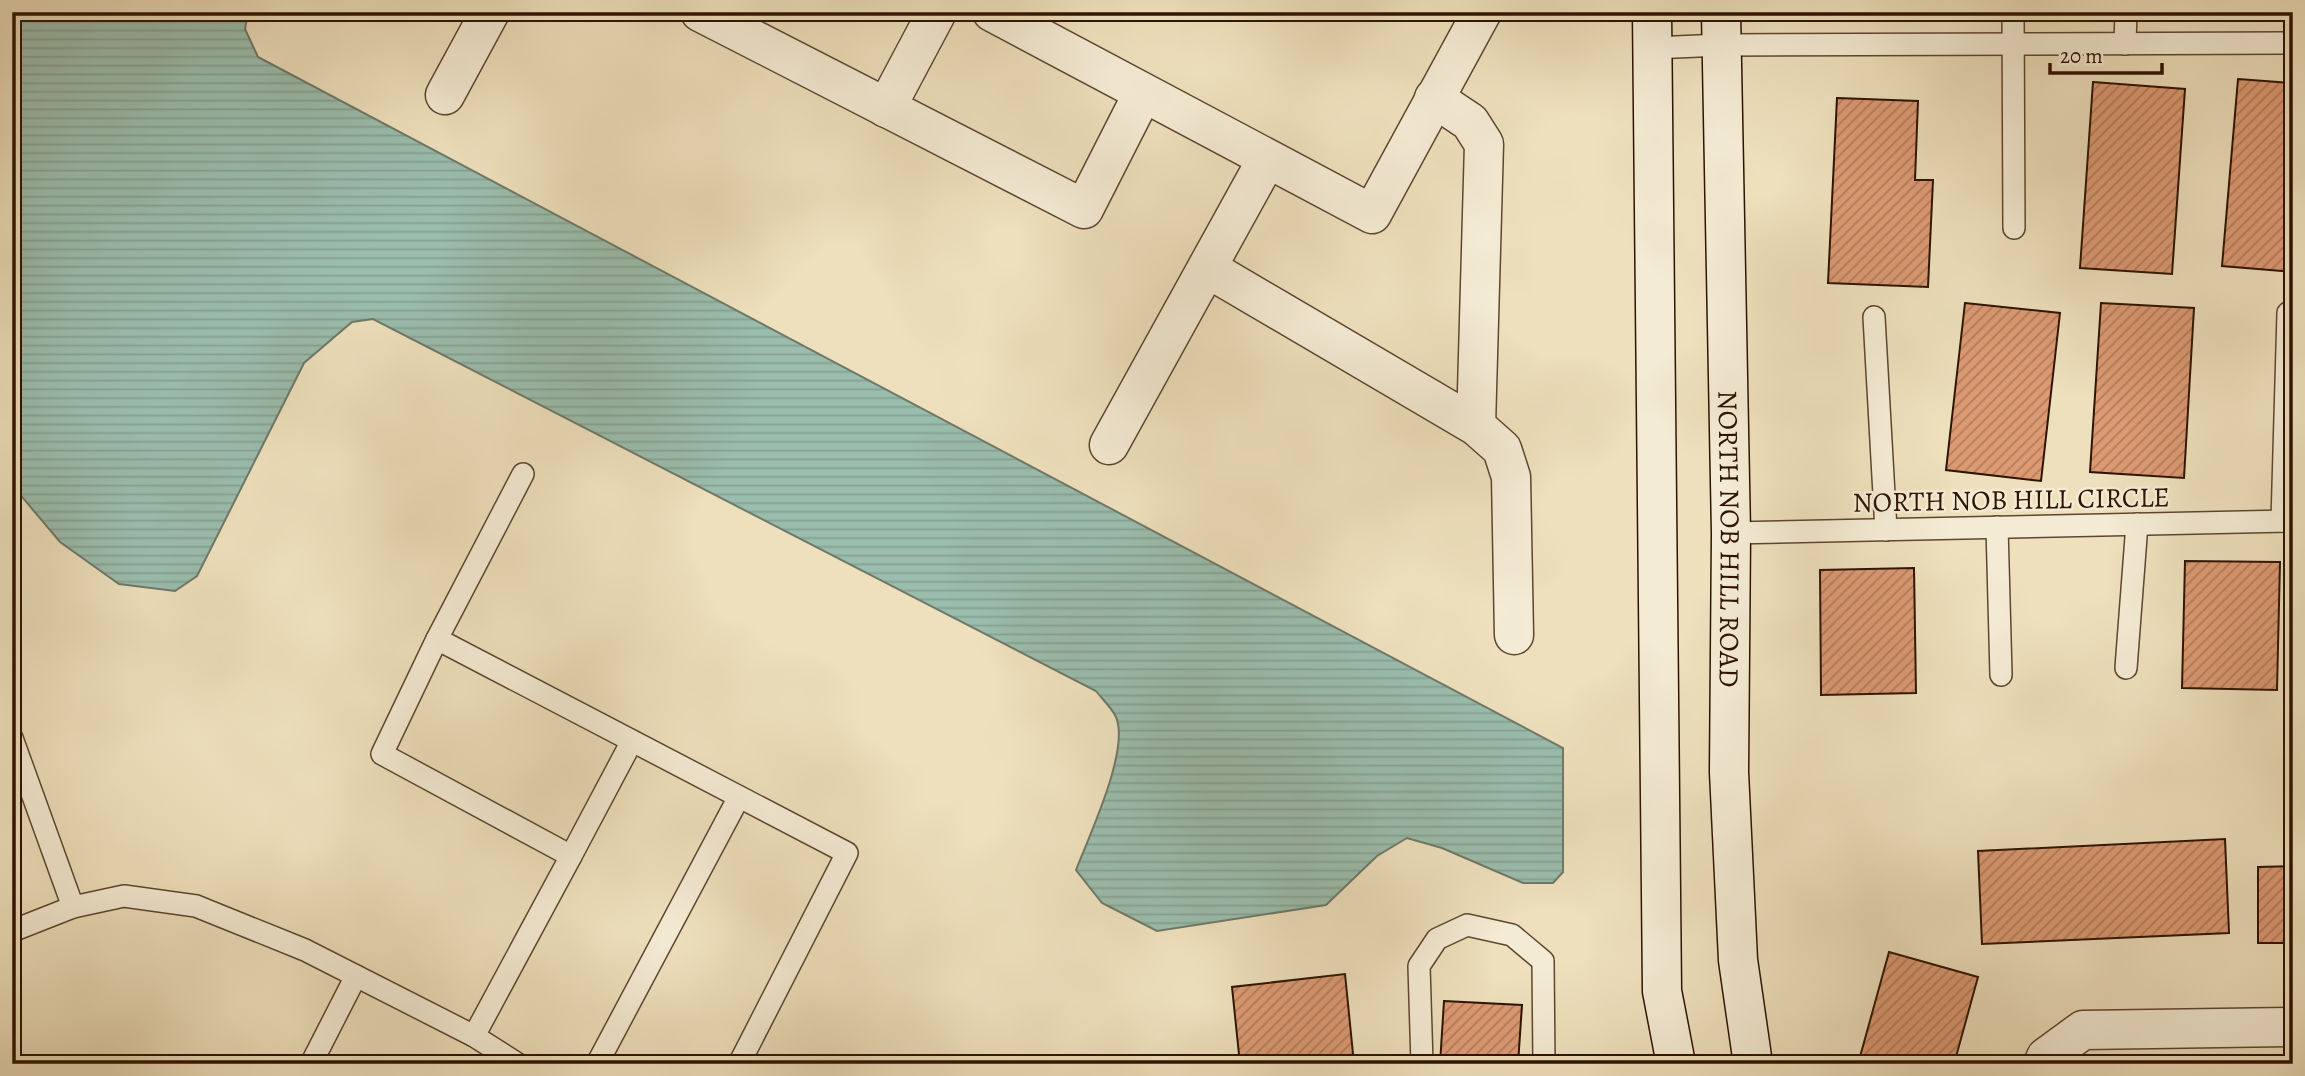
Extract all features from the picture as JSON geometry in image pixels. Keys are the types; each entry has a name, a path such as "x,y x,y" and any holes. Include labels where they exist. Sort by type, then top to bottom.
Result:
{"street":[{"path":"445,94 490,12"},
{"path":"700,12 1084,209 1143,93"},
{"path":"886,108 937,12"},
{"path":"992,12 1372,214 1482,12"},
{"name":"NORTH NOB HILL ROAD","path":"1721,29 1731,533 1729,772 1738,960 1753,1064"},
{"path":"1652,30 1662,991 1676,1064"},
{"path":"1434,98 1470,122 1484,144 1476,426"},
{"path":"1109,445 1268,159"},
{"path":"1207,268 1476,426 1502,449 1511,477 1514,635"},
{"path":"2044,1060 2083,1030 2293,1027"}],"lane":[{"path":"2013,12 2014,228"},
{"path":"2125,44 2126,12"},
{"path":"1652,30 1721,29 2014,44 2293,43"},
{"path":"2287,521 2288,313"},
{"path":"1874,317 1885,530"},
{"path":"523,474 437,639 382,754 571,856"},
{"name":"NORTH NOB HILL CIRCLE","path":"1731,533 2287,521"},
{"path":"2126,667 2137,524"},
{"path":"1997,527 2001,675"},
{"path":"437,639 847,853 739,1064"},
{"path":"12,738 73,907"},
{"path":"474,1036 632,741"},
{"path":"597,1064 739,797"},
{"path":"12,931 73,907 124,895 196,906 305,950 474,1036 518,1064"},
{"path":"1422,1064 1419,966 1437,939 1467,925 1512,935 1543,961 1545,1064"},
{"path":"312,1064 356,976"}],"shaded area":[{"path":"12,12 248,12 245,29 258,57 1563,748 1563,872 1553,883 1523,883 1442,848 1407,838 1377,856 1326,905 1157,931 1102,903 1076,870 1106,793 1117,750 1119,732 1116,717 1096,691 373,319 352,322 304,363 197,576 175,591 119,584 60,542 12,485"}],"building":[{"path":"2238,79 2293,83 2293,272 2222,266"},
{"path":"2093,82 2185,89 2172,274 2080,268"},
{"path":"1837,98 1918,101 1915,180 1933,180 1928,287 1828,283"},
{"path":"1965,303 2060,313 2041,481 1946,470"},
{"path":"2101,303 2194,308 2184,478 2090,472"},
{"path":"2185,561 2280,562 2277,690 2182,688"},
{"path":"1914,568 1916,693 1821,695 1820,570"},
{"path":"2225,839 2229,933 1982,944 1978,851"},
{"path":"2293,866 2293,943 2258,943 2258,867"},
{"path":"1889,952 1978,977 1954,1064 1858,1064"},
{"path":"1345,974 1354,1064 1240,1064 1232,987"},
{"path":"1444,1001 1522,1005 1518,1064 1440,1064"}]}
